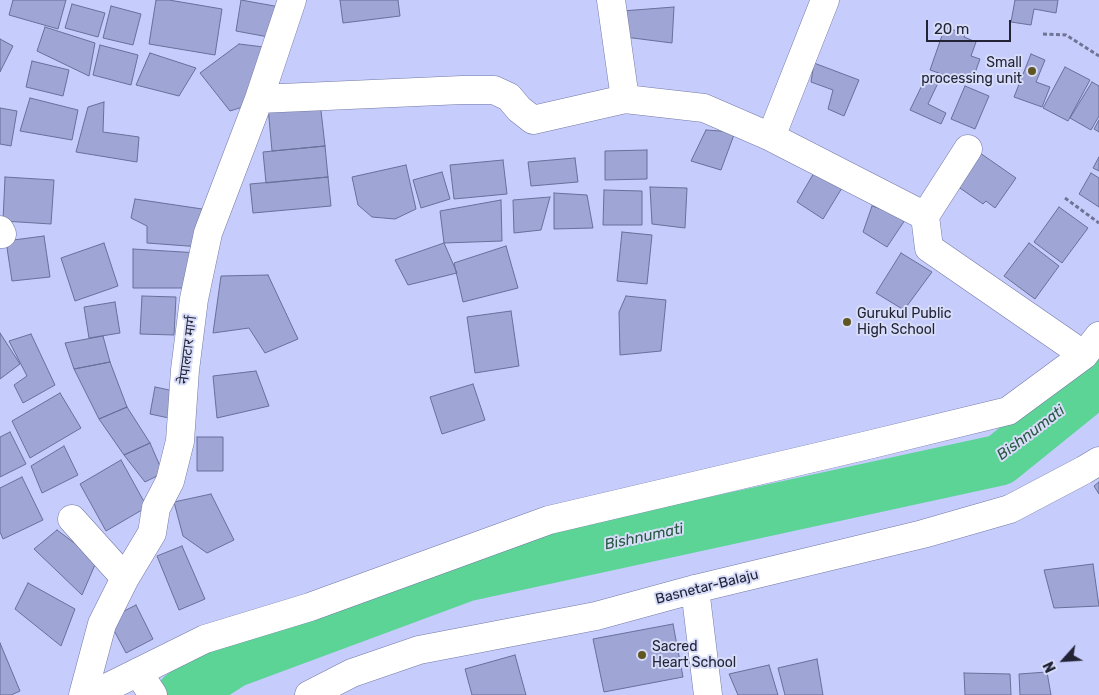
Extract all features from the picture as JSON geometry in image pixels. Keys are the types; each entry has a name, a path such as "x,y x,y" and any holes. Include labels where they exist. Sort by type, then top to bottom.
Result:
{"street":[{"name":"नेपालटार मार्ग","path":"83,695 102,624 125,578 152,534 156,508 170,481 180,441 185,370 194,299 208,233 259,99 292,0"},
{"path":"611,0 625,99"},
{"path":"771,137 824,0"},
{"path":"259,99 494,90 509,97 519,109 533,120 625,99 704,108 771,137 925,216"},
{"path":"92,695 148,687 205,639 310,607 548,520 1008,411 1092,346 929,248 925,216 968,149"},
{"name":"Basnetar-Balaju","path":"309,695 352,673 420,650 596,616 695,589 923,534 1010,509 1099,461"},
{"path":"72,518 125,578"},
{"path":"695,589 708,695"}],"path":[{"path":"1043,34 1066,35 1099,56"},
{"path":"1065,198 1099,223"}],"building":[{"path":"13,0 66,0 58,29 9,15"},
{"path":"156,0 169,0 222,9 215,55 149,44"},
{"path":"241,0 280,7 274,38 236,31"},
{"path":"340,0 398,0 400,16 343,23"},
{"path":"1015,0 1058,0 1056,13 1034,9 1031,25 1011,22"},
{"path":"72,4 105,13 98,37 65,28"},
{"path":"111,6 141,14 133,45 103,38"},
{"path":"674,7 672,43 617,36 622,11"},
{"path":"45,27 95,43 89,76 37,51"},
{"path":"945,27 965,34 964,37 976,42 971,56 980,59 971,84 930,70"},
{"path":"0,39 13,46 0,72"},
{"path":"239,44 272,48 249,105 230,111 200,73"},
{"path":"100,45 138,55 131,85 93,75"},
{"path":"150,53 196,68 179,96 136,85"},
{"name":"Small processing unit","path":"1031,54 1045,60 1036,82 1050,87 1042,107 1014,97"},
{"path":"32,61 69,70 63,96 26,87"},
{"path":"814,63 859,80 844,116 828,109 833,90 811,82"},
{"path":"1065,67 1090,80 1068,121 1043,108"},
{"path":"926,77 938,83 928,104 946,113 941,124 910,110"},
{"path":"1092,82 1099,86 1099,116 1091,130 1070,118"},
{"path":"965,86 989,96 975,129 951,119"},
{"path":"30,98 78,110 72,140 20,131"},
{"path":"104,102 103,132 139,137 137,162 76,152 88,107"},
{"path":"320,102 325,146 272,151 268,107"},
{"path":"0,108 17,111 11,146 0,144"},
{"path":"1099,120 1099,132 1094,129"},
{"path":"706,130 735,132 721,170 691,161"},
{"path":"325,146 328,177 266,183 263,152"},
{"path":"647,150 647,179 605,180 605,151"},
{"path":"980,153 1016,178 995,208 986,201 983,204 957,186"},
{"path":"1099,157 1099,171 1093,168"},
{"path":"575,158 578,182 531,186 528,162"},
{"path":"503,160 507,194 454,199 450,165"},
{"path":"406,165 416,209 395,219 372,217 358,205 352,177"},
{"path":"815,171 845,183 823,219 797,202"},
{"path":"442,172 450,199 421,208 413,180"},
{"path":"1091,173 1099,178 1099,207 1079,194"},
{"path":"5,177 54,180 51,224 3,221"},
{"path":"328,177 331,206 253,213 250,184"},
{"path":"650,187 687,188 685,228 652,224"},
{"path":"604,190 642,191 642,225 603,225"},
{"path":"554,193 587,195 593,228 554,229"},
{"path":"550,197 541,230 514,233 513,200"},
{"path":"135,199 209,210 201,247 147,243 147,226 131,218"},
{"path":"501,200 502,241 444,243 440,211"},
{"path":"872,206 907,217 887,247 863,232"},
{"path":"1059,207 1088,228 1062,263 1034,242"},
{"path":"622,232 652,235 647,284 617,281"},
{"path":"44,236 50,277 12,281 6,241"},
{"path":"104,243 118,286 75,301 61,258"},
{"path":"444,243 457,273 408,285 395,260"},
{"path":"1029,243 1059,266 1035,299 1004,276"},
{"path":"506,246 518,288 463,302 454,263"},
{"path":"133,249 199,253 194,288 133,288"},
{"path":"901,253 932,272 904,310 876,293"},
{"path":"268,275 298,339 265,353 249,328 213,333 221,276"},
{"path":"142,296 176,297 174,335 140,334"},
{"path":"626,296 666,300 661,351 620,355 619,312"},
{"path":"115,302 120,333 89,338 84,307"},
{"path":"511,311 519,366 475,373 467,317"},
{"path":"0,333 20,364 0,379"},
{"path":"31,334 55,385 23,403 14,385 27,376 9,341"},
{"path":"103,336 110,362 74,369 65,343"},
{"path":"110,362 127,407 99,419 74,369"},
{"path":"256,371 269,406 217,418 213,376"},
{"path":"473,384 485,420 442,434 430,397"},
{"path":"155,387 174,391 169,418 150,414"},
{"path":"60,393 81,428 30,458 12,421"},
{"path":"127,407 150,443 124,455 99,419"},
{"path":"10,432 26,464 0,477 0,437"},
{"path":"197,437 223,437 223,471 197,471"},
{"path":"150,443 163,473 145,482 124,455"},
{"path":"64,446 78,475 42,493 31,466"},
{"path":"121,460 147,507 106,531 80,484"},
{"path":"22,477 43,520 3,539 0,532 0,488"},
{"path":"1099,482 1099,494 1094,486"},
{"path":"211,494 234,540 207,553 183,536 174,502"},
{"path":"57,530 97,560 82,595 34,549"},
{"path":"182,546 205,599 179,610 157,556"},
{"path":"1093,564 1099,606 1054,608 1044,570"},
{"path":"28,583 75,609 61,646 15,609"},
{"path":"136,605 153,639 126,653 108,619"},
{"name":"Sacred Heart School","path":"673,624 683,677 604,692 593,639"},
{"path":"0,643 20,691 11,695 0,695"},
{"path":"515,655 526,695 472,695 465,669"},
{"path":"817,659 823,695 785,695 778,668"},
{"path":"769,665 778,695 738,695 729,674"},
{"path":"1047,672 1051,695 1020,695 1019,674"},
{"path":"964,673 1010,674 1011,695 965,695"}],"waterway":[{"name":"Bishnumati","path":"182,695 234,662 466,576 1000,460 1099,380"}],"place":[{"name":"Small processing unit","path":"1032,71"},
{"name":"Gurukul Public High School","path":"847,322"},
{"name":"Sacred Heart School","path":"642,655"}]}
